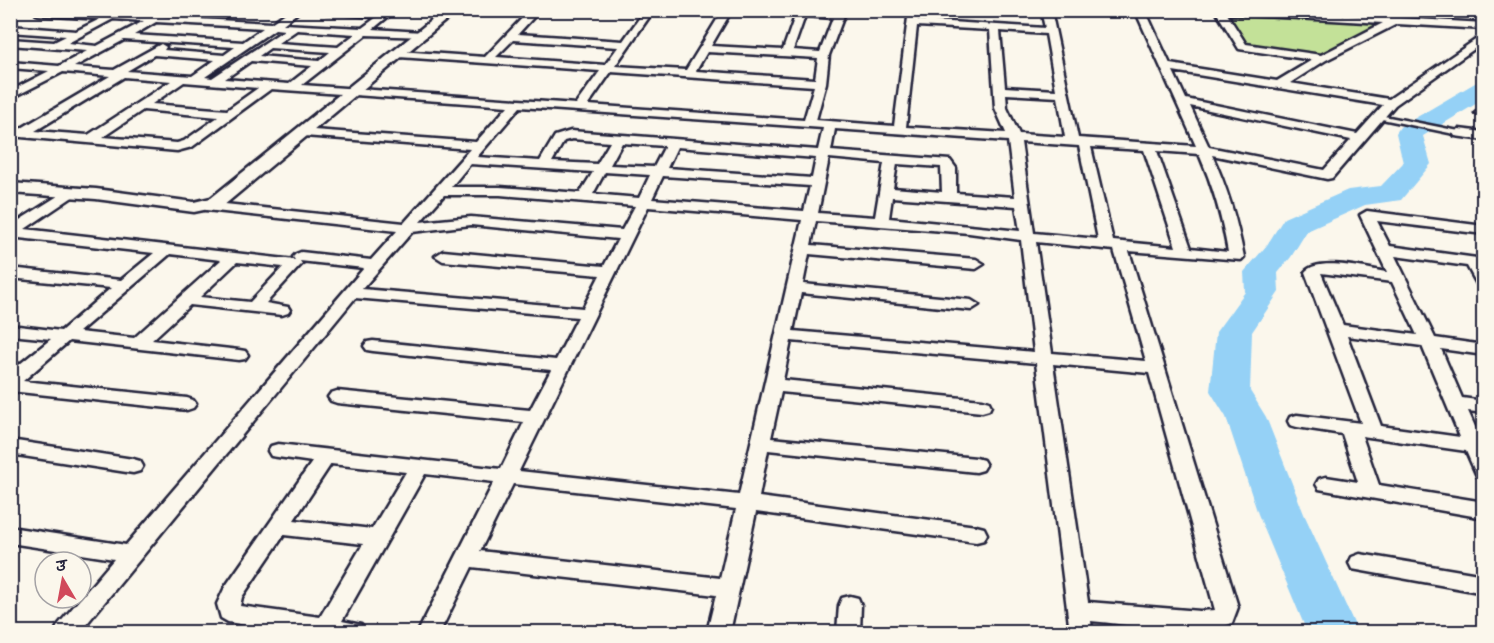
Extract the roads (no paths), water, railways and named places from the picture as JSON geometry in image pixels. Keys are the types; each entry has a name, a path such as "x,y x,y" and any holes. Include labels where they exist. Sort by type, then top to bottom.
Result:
{"street":[{"path":"56,45 124,10"},
{"path":"12,94 171,10"},
{"path":"204,22 224,10"},
{"path":"88,140 140,106 226,58 297,10"},
{"path":"326,10 389,13"},
{"path":"206,206 224,198 452,10"},
{"path":"488,60 536,10"},
{"path":"580,107 650,10"},
{"path":"689,74 728,10"},
{"path":"761,10 840,13 824,55 820,83 809,123"},
{"path":"900,130 914,10"},
{"path":"1046,10 1063,94 1113,245 1158,368 1227,607 1224,616 1215,620 1200,621 1078,610"},
{"path":"440,191 500,191 969,229 1028,237 1236,257 1229,217 1219,184 1140,10"},
{"path":"1219,11 1484,26"},
{"path":"1219,11 1243,47 1322,58"},
{"path":"292,87 389,13"},
{"path":"787,53 801,13"},
{"path":"26,19 110,17 422,35"},
{"path":"26,19 78,34"},
{"path":"1279,85 1322,58 1395,21"},
{"path":"913,23 1050,32"},
{"path":"214,81 295,27"},
{"path":"994,28 1001,108 1014,137 1081,633"},
{"path":"511,36 625,44"},
{"path":"122,37 244,45"},
{"path":"10,65 353,92 1204,150 1327,175 1391,103 1484,37"},
{"path":"16,133 172,40"},
{"path":"10,42 99,49"},
{"path":"268,45 340,50"},
{"path":"704,49 824,55"},
{"path":"152,52 226,58"},
{"path":"399,54 820,83"},
{"path":"248,58 321,64"},
{"path":"1164,66 1391,103"},
{"path":"16,133 177,147 188,144 269,85"},
{"path":"1000,90 1063,94"},
{"path":"1180,101 1360,138"},
{"path":"66,633 351,293 517,103"},
{"path":"140,106 228,114"},
{"path":"719,633 830,125"},
{"path":"304,132 479,146"},
{"path":"1458,133 1484,136"},
{"path":"544,165 561,137 571,135 891,159 945,164 949,168 949,196"},
{"path":"584,198 618,139"},
{"path":"429,633 673,143"},
{"path":"1149,147 1185,251"},
{"path":"881,222 891,159"},
{"path":"467,160 601,169 659,170 817,182"},
{"path":"10,188 408,228 471,221 627,235"},
{"path":"886,192 1023,201"},
{"path":"11,232 69,193"},
{"path":"1484,230 1367,215 1429,342 1484,471"},
{"path":"11,232 294,264 254,307"},
{"path":"10,384 167,249"},
{"path":"802,249 976,264"},
{"path":"1384,250 1478,263 1484,283"},
{"path":"443,256 609,271"},
{"path":"138,344 234,257"},
{"path":"301,257 375,265"},
{"path":"1374,432 1313,272 1326,268 1398,278"},
{"path":"10,273 125,285"},
{"path":"793,288 971,305"},
{"path":"351,293 587,313"},
{"path":"186,300 282,310"},
{"path":"1336,329 1484,350"},
{"path":"10,330 239,355"},
{"path":"783,335 1158,368"},
{"path":"374,346 561,366"},
{"path":"10,384 186,404"},
{"path":"772,385 982,406"},
{"path":"337,397 535,417"},
{"path":"1454,402 1484,407"},
{"path":"1297,421 1473,446"},
{"path":"1350,428 1371,492"},
{"path":"760,443 976,465"},
{"path":"10,447 133,466"},
{"path":"278,451 747,503 976,534"},
{"path":"326,456 233,592 228,604 229,611 236,615 353,633"},
{"path":"326,628 419,467"},
{"path":"1326,484 1484,510"},
{"path":"279,526 378,538"},
{"path":"10,535 132,554"},
{"path":"465,558 729,588"},
{"path":"1360,563 1484,584"},
{"path":"848,633 850,605"}],"lane":[{"path":"1379,117 1458,133"}],"waterway":[{"path":"1332,632 1281,514 1246,417 1230,391 1234,332 1262,292 1261,272 1280,250 1295,225 1359,196 1390,194 1417,164 1409,133 1484,88"}]}
